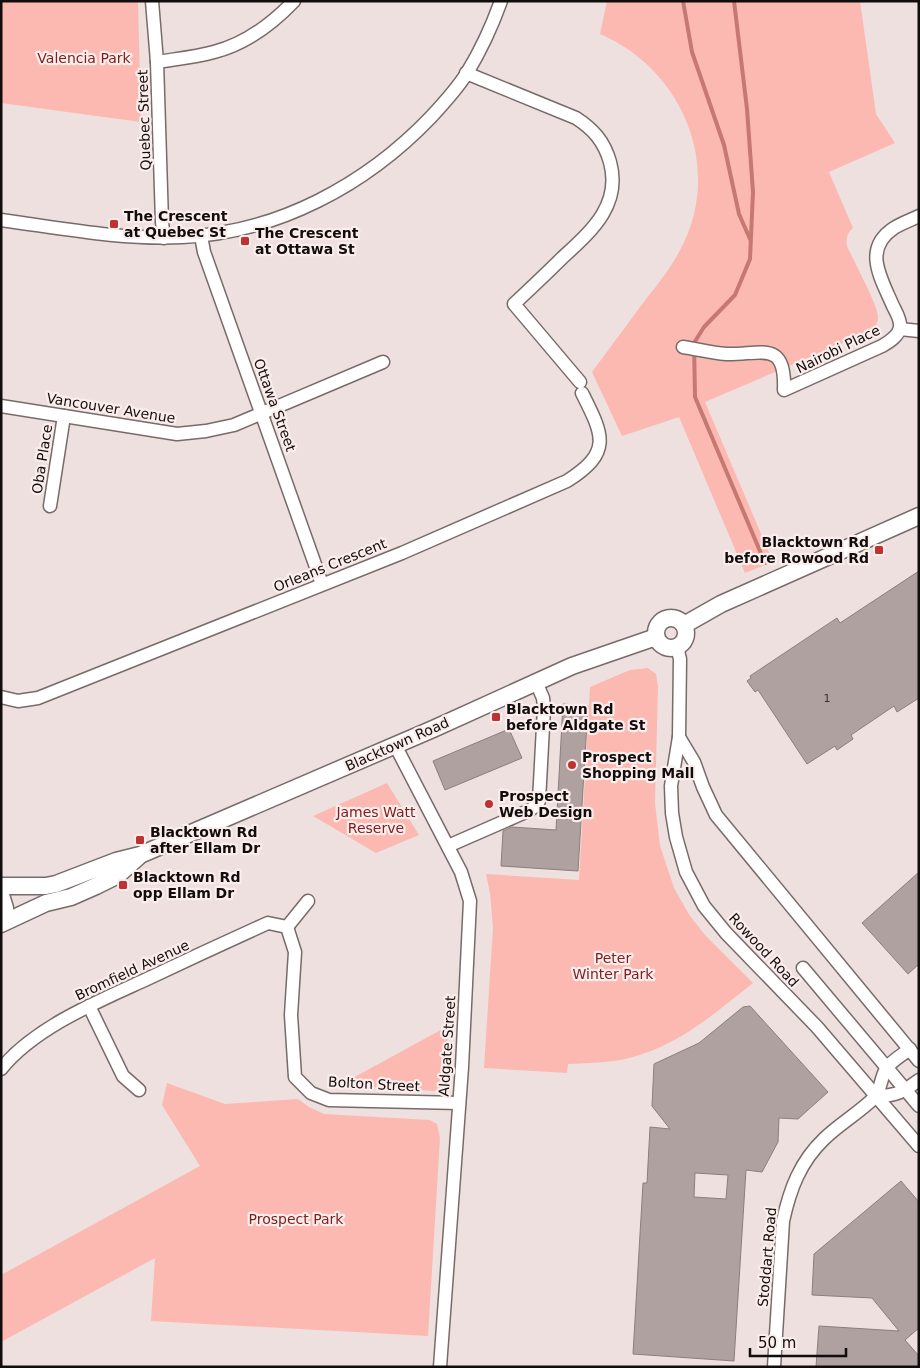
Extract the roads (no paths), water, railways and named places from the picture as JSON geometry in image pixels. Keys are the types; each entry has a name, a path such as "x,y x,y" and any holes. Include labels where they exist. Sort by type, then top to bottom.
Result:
{"main road":[{"path":"684,625 720,604 919,516"},
{"path":"677,619 684,625 686,630 684,640 677,647 667,648 656,637 657,627 663,620 677,619"},
{"name":"Blacktown Road","path":"1,886 46,886 56,884 116,861 140,856 572,666 656,637"},
{"name":"Blacktown Road","path":"1,923 46,903 71,897 96,886 118,875 140,856"},
{"path":"1,895 5,908 1,923"}],"street":[{"name":"Quebec Street","path":"152,1 157,62 164,238"},
{"path":"157,62 214,52 249,38 279,16 294,1"},
{"path":"1,220 121,237 164,238 228,232 280,217 311,205 356,180 384,160 411,138 446,101 466,73 492,26 501,1"},
{"name":"Orleans Crescent","path":"1,697 18,701 38,698 322,584 436,538 567,481 585,470 596,457 600,437 581,387 514,304 595,226 605,210 612,191 612,170 607,150 591,128 576,118 466,73"},
{"name":"Nairobi Place","path":"682,347 724,354 763,352 774,355 780,361 784,372 784,390 882,346 894,338 900,329 899,318 877,268 875,256 880,241 894,228 919,216"},
{"name":"Ottawa Street","path":"201,236 204,252 322,584"},
{"name":"Nairobi Place","path":"900,329 919,331"},
{"name":"Vancouver Avenue","path":"1,406 177,434 206,431 234,425 263,414 383,362"},
{"name":"Oba Place","path":"50,506 64,416"},
{"name":"Rowood Road","path":"677,647 680,669 679,737 671,786 672,813 681,856 697,893 704,906 726,933 817,1027 919,1146"},
{"path":"448,846 528,811 536,806 539,801 544,708 543,698 536,682"},
{"path":"679,737 694,762 716,815 919,1061"},
{"name":"Aldgate Street","path":"395,745 461,872 470,901 459,1102 440,1367"},
{"path":"287,927 308,901"},
{"name":"Bromfield Avenue","path":"1,1069 23,1048 89,1006 268,923 287,927"},
{"name":"Bolton Street","path":"287,927 295,952 291,1015 295,1077 311,1093 330,1100 459,1102"},
{"path":"803,968 919,1106"},
{"path":"89,1006 123,1076 139,1090"},
{"path":"877,1096 880,1080 887,1068 910,1049"},
{"name":"Stoddart Road","path":"774,1367 783,1221 796,1175 808,1156 824,1139 877,1096 892,1096 906,1090 919,1080"}],"waterway":[{"path":"683,1 692,52 724,145 739,214 750,239"},
{"path":"734,1 747,109 753,192 750,259 735,295 704,327 694,343 695,397 765,563"}],"place":[{"name":"The Crescent at Quebec St","path":"114,224"},
{"name":"The Crescent at Ottawa St","path":"245,241"},
{"name":"Blacktown Rd before Rowood Rd","path":"879,550"},
{"name":"Blacktown Rd before Aldgate St","path":"496,717"},
{"name":"Prospect Shopping Mall","path":"572,765"},
{"name":"Prospect Web Design","path":"489,804"},
{"name":"Blacktown Rd after Ellam Dr","path":"140,840"},
{"name":"Blacktown Rd opp Ellam Dr","path":"123,885"}],"park label":[{"name":"Valencia Park","path":"84,58"},
{"name":"James Watt Reserve","path":"376,820"},
{"name":"Peter Winter Park","path":"613,966"},
{"name":"Prospect Park","path":"296,1219"}]}
